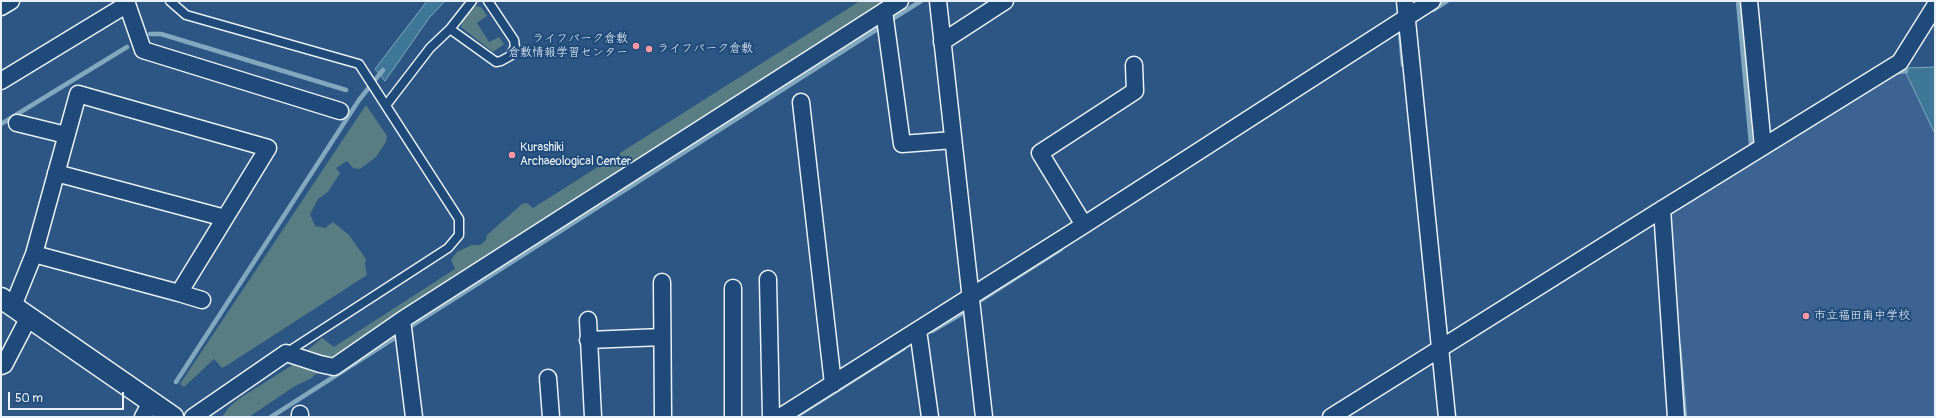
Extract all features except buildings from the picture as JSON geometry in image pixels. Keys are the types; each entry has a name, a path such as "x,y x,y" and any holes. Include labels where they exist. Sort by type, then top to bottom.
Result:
{"street":[{"path":"1,7 11,1"},
{"path":"193,417 286,353 334,367 402,320 900,1"},
{"path":"938,1 984,417"},
{"path":"942,42 1005,1"},
{"path":"1405,1 1447,417"},
{"path":"780,417 1084,225 1432,1"},
{"path":"1750,1 1763,147"},
{"path":"1,81 126,3 143,50 340,111"},
{"path":"1331,417 1662,209 1900,62 1935,6"},
{"path":"884,12 902,144 953,140"},
{"path":"1084,225 1040,153 1135,91 1134,65"},
{"path":"1,366 4,365 14,307 34,254 78,94 268,148 179,293"},
{"path":"802,102 833,384"},
{"path":"17,123 66,135"},
{"path":"56,173 225,218"},
{"path":"1662,209 1676,417"},
{"path":"34,254 202,300"},
{"path":"768,279 771,417"},
{"path":"662,282 663,417"},
{"path":"733,288 733,417"},
{"path":"14,307 147,410 173,417"},
{"path":"402,320 414,417"},
{"path":"588,320 593,417"},
{"path":"918,330 930,417"},
{"path":"588,340 662,337"},
{"path":"548,378 551,417"}],"lane":[{"path":"170,1 186,15 359,64 387,104 459,219 459,235 448,248 286,353"},
{"path":"387,104 430,48 450,29 472,1"},
{"path":"450,29 496,62 510,56 515,46 514,40 488,1"}],"shaded area":[{"path":"427,1 445,1 429,18 385,81 375,69"},
{"path":"1935,67 1935,134 1906,73 1907,68"},
{"name":"市立福田南中学校","path":"1906,73 1935,134 1935,417 1684,417 1670,214 1889,76"}],"green space":[{"path":"860,1 890,1 454,278 339,353 322,361 303,354 322,338 334,347 455,269 451,260 457,252 472,245 480,245 486,240 487,235 522,204 527,203 533,208"},
{"path":"478,6 482,8 487,16 477,23 489,42 499,37 504,44 493,52 461,27 462,21 472,8"},
{"path":"366,105 387,136 386,142 376,157 360,169 353,168 347,161 336,168 340,173 328,192 318,199 310,214 315,226 325,228 333,222 349,235 366,259 365,265 367,275 226,366 222,368 214,359 184,387 180,384"},
{"path":"299,361 321,370 310,379 295,386 249,417 222,417 229,407 240,398"}],"waterway":[{"path":"894,18 921,1"},
{"path":"1433,10 1447,1"},
{"path":"1738,1 1751,144"},
{"path":"408,328 879,28"},
{"path":"1400,31 1403,65"},
{"path":"150,34 161,34 346,90"},
{"path":"1,124 127,47"},
{"path":"176,382 359,100 383,70"},
{"path":"1893,73 1906,71"},
{"path":"981,300 1061,249"},
{"path":"932,331 961,314"},
{"path":"271,417 396,337"},
{"path":"1679,346 1685,417"},
{"path":"795,417 904,348"}],"place":[{"name":"ライフパーク倉敷 倉敷情報学習センター","path":"636,46"},
{"name":"ライフパーク倉敷","path":"649,49"},
{"name":"Kurashiki Archaeological Center","path":"512,155"},
{"name":"市立福田南中学校","path":"1806,316"}]}
